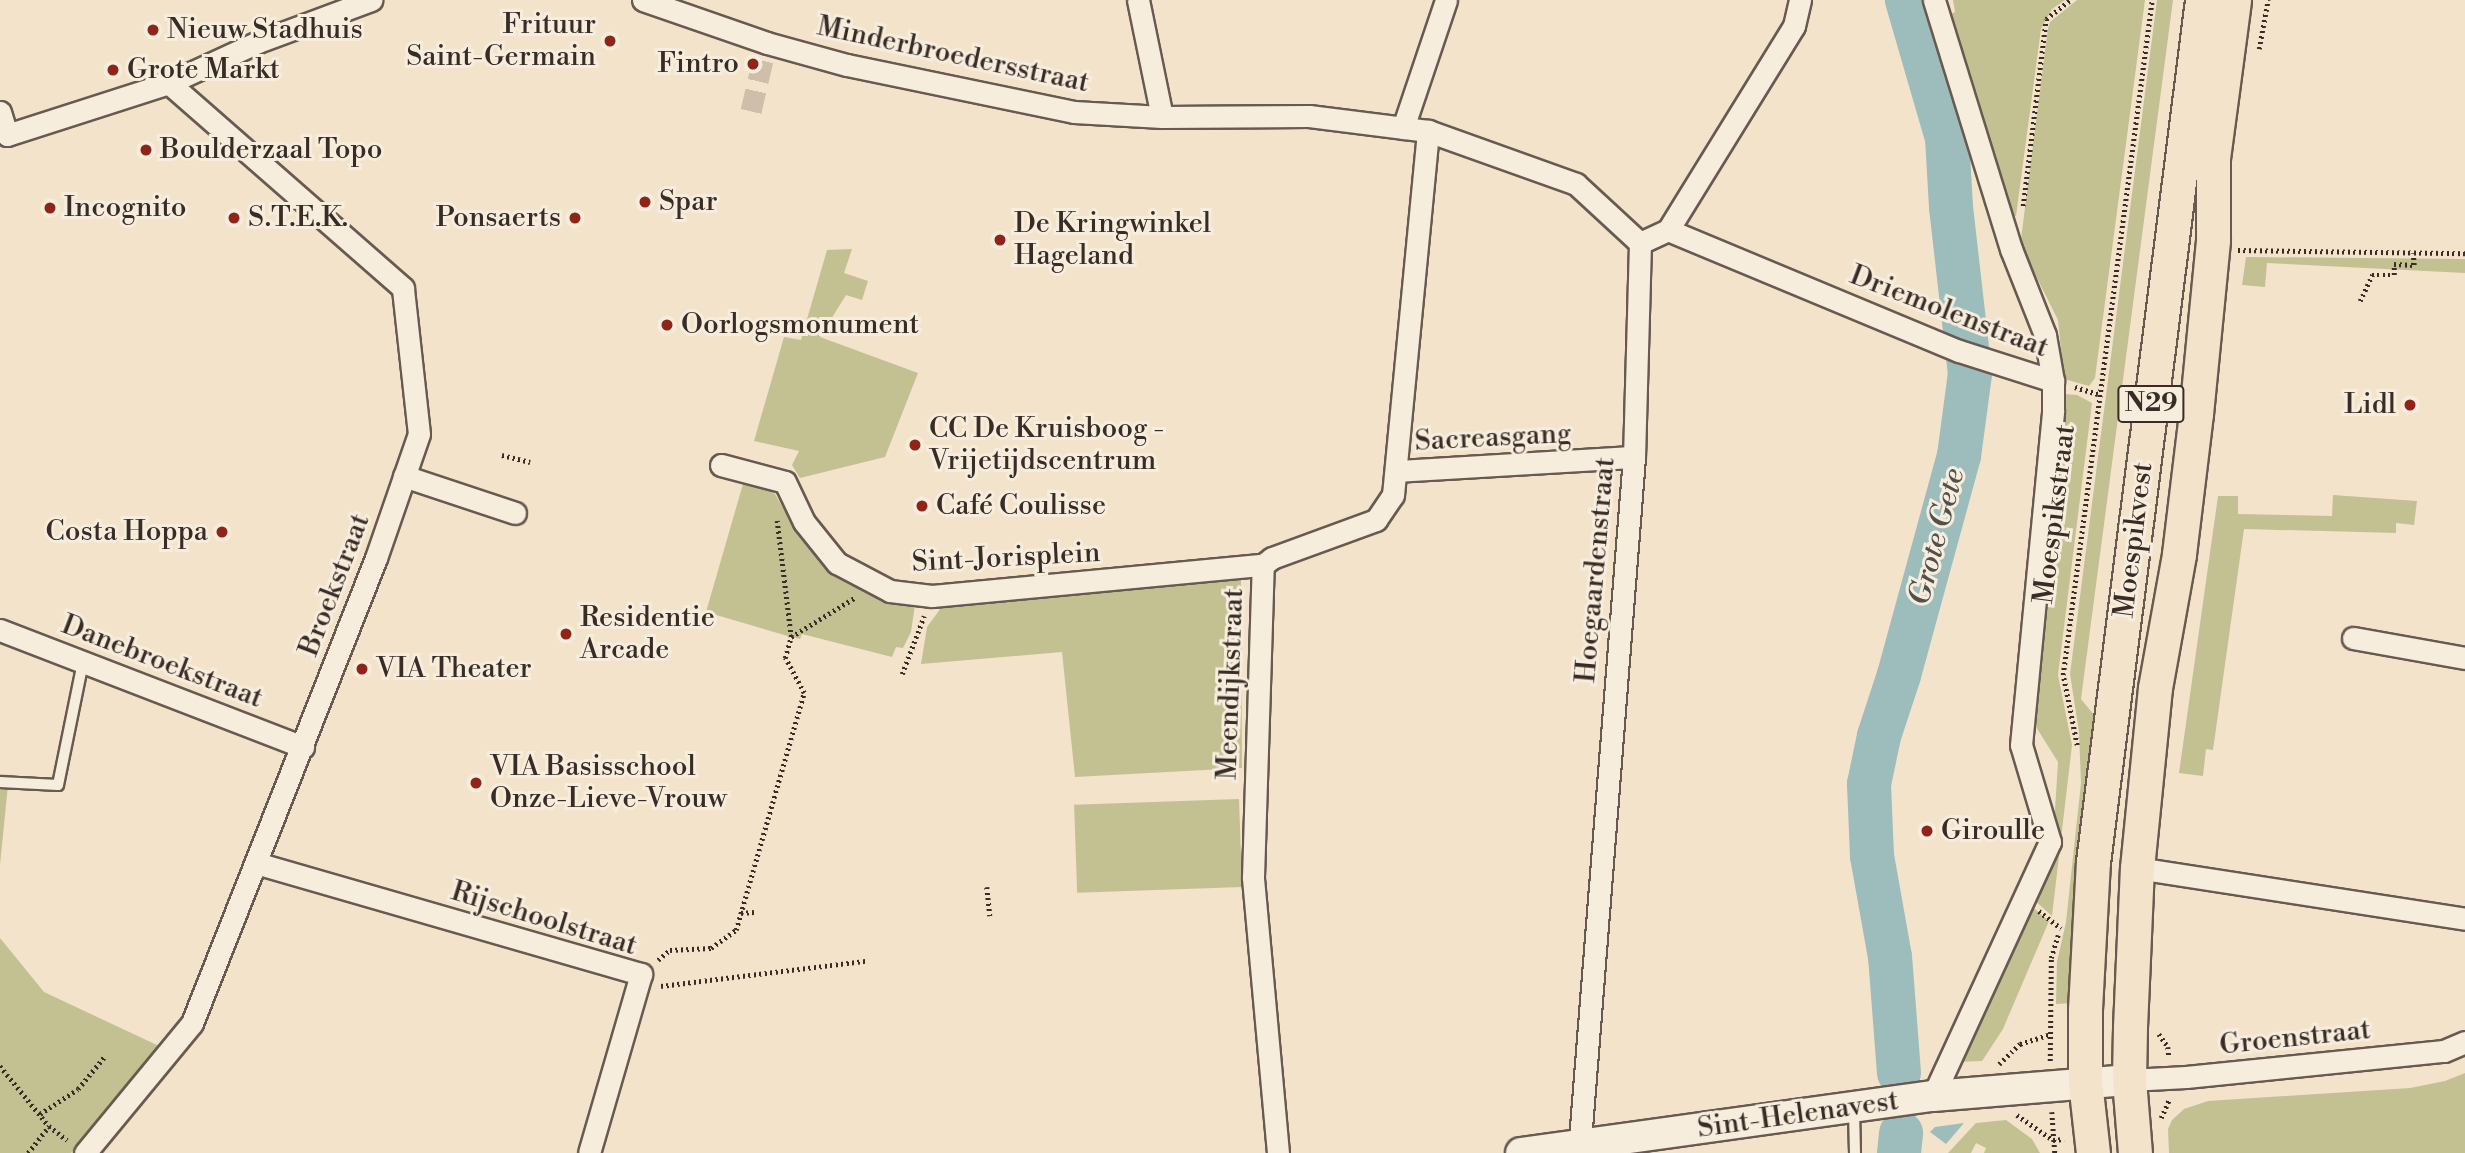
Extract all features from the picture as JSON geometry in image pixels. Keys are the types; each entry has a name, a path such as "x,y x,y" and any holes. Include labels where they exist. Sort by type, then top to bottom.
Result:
{"main road":[{"name":"Moespikvest","path":"2085,1082 2085,1009 2092,862 2202,0"},
{"name":"Moespikvest","path":"2129,1080 2137,867 2155,688 2179,554 2196,414 2213,240 2213,158 2234,0"},
{"name":"N29","path":"2129,1080 2135,1153"},
{"name":"N29","path":"2085,1082 2093,1153"}],"street":[{"path":"0,113 2,133 160,85 258,42 371,0"},
{"name":"Minderbroedersstraat","path":"643,0 767,43 859,68 1074,112 1162,117 1309,116 1428,131"},
{"path":"1138,0 1162,117"},
{"path":"1403,128 1446,0"},
{"path":"1428,131 1576,184 1640,243 1668,230 1794,26 1800,0"},
{"path":"1934,0 2011,248 2045,335 2053,381"},
{"name":"Broekstraat","path":"85,1153 192,1023 303,747 419,434 403,288 160,85"},
{"name":"Meendijkstraat","path":"1278,1153 1253,877 1264,565 1272,558 1376,520 1393,495 1428,131"},
{"name":"Driemolenstraat","path":"1668,230 1968,354 2053,381 2053,411 2022,717 2021,744 2035,790"},
{"name":"Hoegaardenstraat","path":"1579,1149 1634,457 1640,243"},
{"name":"Sacreasgang","path":"1397,471 1634,457"},
{"path":"721,465 772,478"},
{"path":"404,476 515,513"},
{"name":"Sint-Jorisplein","path":"772,478 785,482 804,522 837,563 890,591 932,596 1264,565"},
{"name":"Danebroekstraat","path":"0,630 303,747"},
{"path":"2353,638 2465,658"},
{"name":"Sint-Helenavest","path":"1933,1096 2050,842 2035,790"},
{"name":"Rijschoolstraat","path":"256,863 639,981 589,1153"},
{"path":"2137,867 2465,919"},
{"name":"Groenstraat","path":"2129,1080 2196,1076 2444,1051 2465,1042"},
{"name":"Sint-Helenavest","path":"1521,1153 1579,1149 1933,1096 2129,1080"}],"lane":[{"path":"0,782 58,785 83,662"},
{"path":"1854,1107 1855,1153"}],"path":[{"path":"2011,248 2022,216 2046,19 2070,0"},
{"name":"Moespikstraat","path":"2076,757 2077,744 2063,675 2152,0"},
{"path":"2237,250 2465,253"},
{"path":"2360,301 2372,275 2394,275 2394,264 2414,265 2413,253"},
{"path":"502,455 530,462"},
{"path":"639,981 670,950 711,948 736,930 804,693 785,658 791,637 772,478"},
{"path":"791,637 877,584"},
{"path":"902,674 932,596"},
{"path":"987,887 990,916"},
{"path":"741,913 754,912"},
{"path":"1979,1091 1995,1068 2020,1044 2049,1035 2051,958 2062,916"},
{"path":"639,981 865,961"},
{"path":"2154,1027 2168,1047"},
{"path":"40,1114 78,1089 105,1056"},
{"path":"0,1066 49,1126 28,1153"},
{"path":"2053,1140 2055,1153"}],"shaded area":[{"path":"1953,0 2065,0 2052,9 2041,29 2016,216 2012,216 1948,15 1955,12"},
{"path":"2077,0 2145,0 2095,378 2089,386 2064,379 2058,320 2023,250 2021,239 2048,28 2050,22"},
{"path":"2157,0 2173,0 2081,699 2094,715 2074,1003 2056,1004 2057,962 2066,922 2081,783 2079,732 2070,674"},
{"path":"852,249 844,273 868,281 862,300 846,295 820,337 918,373 885,457 800,478 792,465 799,451 754,441 784,337 801,340 827,250"},
{"path":"2246,257 2465,259 2465,273 2267,263 2265,287 2242,285"},
{"path":"2065,394 2077,395 2092,403 2058,675 2072,745 2052,916 2033,899 2052,858 2058,762 2031,719"},
{"path":"745,477 775,494 796,530 832,572 861,590 915,605 911,632 903,648 896,647 892,657 802,634 800,639 791,637 706,612"},
{"path":"2333,495 2417,501 2414,525 2396,523 2396,533 2244,529 2213,750 2206,749 2203,776 2179,773 2218,496 2238,496 2238,514 2332,516"},
{"path":"1241,580 1242,768 1075,777 1062,652 921,664 927,627 946,601"},
{"path":"0,774 9,775 0,865"},
{"path":"1239,799 1242,887 1077,893 1074,805"},
{"path":"2030,905 2049,921 2003,1029 1982,1061 1957,1062"},
{"path":"0,938 44,992 159,1046 71,1153 0,1153"},
{"path":"2465,1073 2465,1153 2169,1153 2168,1129 2172,1120 2184,1109 2208,1101 2410,1088 2445,1081"},
{"path":"2006,1120 2032,1139 2040,1153 1984,1153 1986,1148 1976,1143 1971,1153 1948,1153 1976,1123"}],"water":[{"path":"1964,1123 1946,1144 1930,1132 1935,1127"}],"waterway":[{"name":"Grote Gete","path":"1899,1073 1890,957 1872,856 1869,784 1879,736 1899,675 1959,456 1970,374 1951,207 1947,138 1907,0"},
{"name":"Grote Gete","path":"1899,1153 1901,1133"}],"tunnel":[{"path":"751,111 767,43"}],"place":[{"name":"Nieuw Stadhuis","path":"153,30"},
{"name":"Frituur Saint-Germain","path":"610,41"},
{"name":"Fintro","path":"753,64"},
{"name":"Grote Markt","path":"113,70"},
{"name":"Boulderzaal Topo","path":"146,150"},
{"name":"Spar","path":"645,202"},
{"name":"Incognito","path":"50,208"},
{"name":"S.T.E.K.","path":"234,218"},
{"name":"Ponsaerts","path":"575,218"},
{"name":"De Kringwinkel Hageland","path":"1000,240"},
{"name":"Oorlogsmonument","path":"667,325"},
{"name":"Lidl","path":"2410,405"},
{"name":"CC De Kruisboog - Vrijetijdscentrum","path":"915,445"},
{"name":"Café Coulisse","path":"922,506"},
{"name":"Costa Hoppa","path":"222,532"},
{"name":"Residentie Arcade","path":"566,634"},
{"name":"VIA Theater","path":"362,669"},
{"name":"VIA Basisschool Onze-Lieve-Vrouw","path":"476,783"},
{"name":"Giroulle","path":"1927,831"}]}
